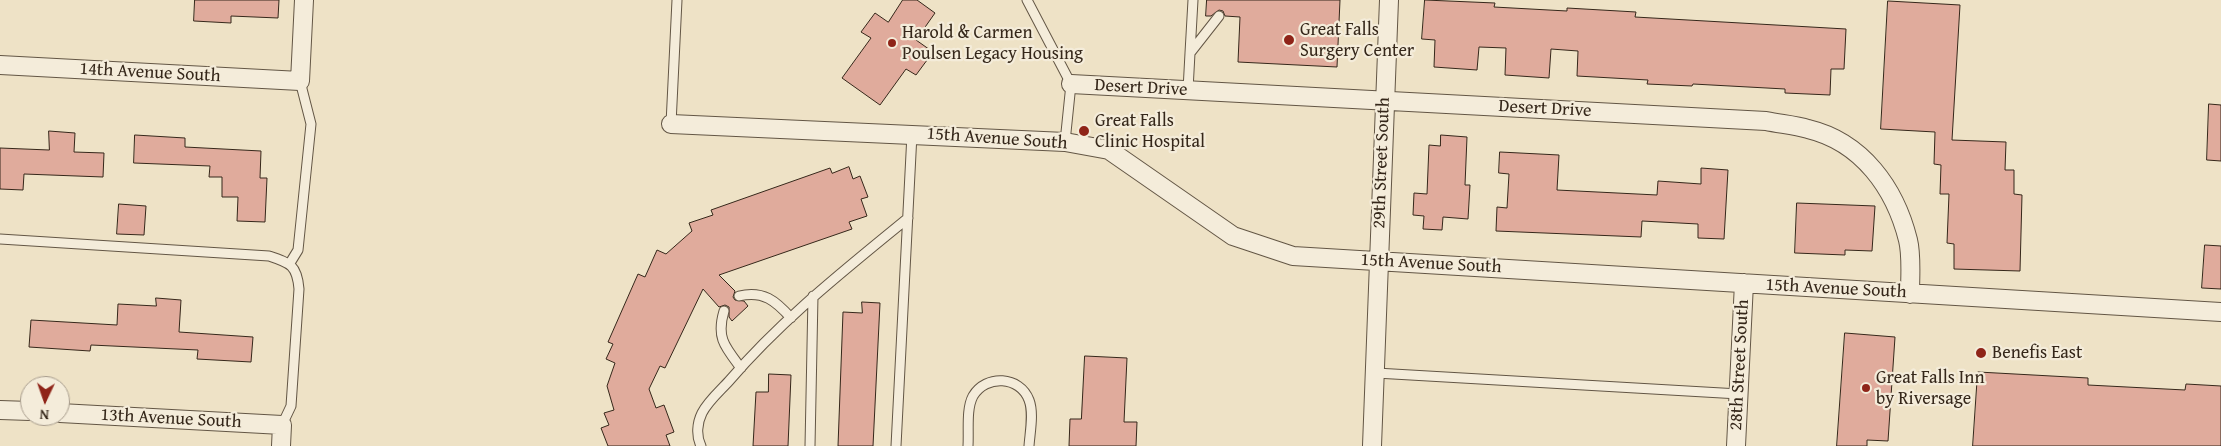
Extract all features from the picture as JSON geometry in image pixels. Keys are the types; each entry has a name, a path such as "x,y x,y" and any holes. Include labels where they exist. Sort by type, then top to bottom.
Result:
{"street":[{"path":"300,81 304,0"},
{"name":"29th Street South","path":"1372,446 1389,0"},
{"name":"14th Avenue South","path":"0,65 300,81"},
{"name":"Desert Drive","path":"1071,84 1766,121 1810,129 1849,146 1880,176 1896,206 1908,241 1910,294"},
{"name":"15th Avenue South","path":"671,124 1065,142 1109,150 1233,236 1293,256 2221,312"},
{"name":"28th Street South","path":"1736,446 1744,283"},
{"path":"0,410 20,411"},
{"name":"13th Avenue South","path":"70,414 282,425"},
{"path":"281,446 282,425"}],"lane":[{"path":"671,124 677,0"},
{"path":"1027,0 1071,84 1065,142"},
{"path":"1188,90 1193,0"},
{"path":"1190,53 1219,16"},
{"path":"290,263 298,250 311,124 300,81"},
{"path":"896,446 912,134"},
{"path":"701,446 698,440 698,425 703,412 740,368 813,296 908,218"},
{"path":"0,239 268,256 290,263 298,275 300,289 291,406 282,425"},
{"path":"739,296 760,294 771,298 790,318"},
{"path":"810,446 813,296"},
{"path":"724,312 720,326 721,338 740,368"},
{"path":"1376,373 1739,394"},
{"path":"968,446 970,404 973,396 985,384 1001,380 1021,388 1030,401 1029,446"}],"building":[{"path":"195,0 279,0 278,18 231,16 231,23 194,21"},
{"path":"903,0 917,0 935,13 916,40 933,52 916,75 906,69 880,105 842,78 871,38 861,32 875,13 888,22"},
{"name":"Great Falls Surgery Center","path":"1207,0 1340,0 1337,67 1238,62 1240,17 1225,16 1223,11 1219,10 1211,16 1206,16"},
{"path":"1425,0 1495,3 1494,7 1567,11 1567,8 1636,12 1635,17 1846,29 1844,69 1831,69 1830,95 1785,93 1785,89 1693,84 1692,86 1647,84 1648,80 1577,76 1578,51 1551,49 1549,78 1505,75 1506,48 1479,47 1477,70 1434,67 1435,40 1422,39"},
{"path":"1888,1 1960,5 1952,140 2006,142 2005,170 2014,170 2014,194 2022,195 2020,271 1954,269 1954,244 1947,243 1949,194 1940,194 1941,165 1934,164 1935,132 1881,129"},
{"path":"2209,104 2221,105 2221,161 2207,160"},
{"path":"49,131 75,133 74,152 104,153 103,177 24,174 23,190 0,189 0,148 49,150"},
{"path":"135,135 185,138 185,147 261,151 260,178 267,178 265,222 237,221 238,197 222,197 222,177 209,177 210,166 134,163"},
{"path":"1441,135 1467,137 1465,185 1470,185 1468,219 1443,217 1442,230 1423,229 1424,216 1413,215 1414,193 1427,194 1429,145 1440,146"},
{"path":"1500,152 1559,155 1557,190 1657,195 1658,181 1701,184 1701,168 1728,170 1724,239 1698,238 1698,224 1642,221 1641,237 1496,231 1497,207 1507,208 1509,174 1499,173"},
{"path":"849,167 853,179 860,176 868,197 861,199 867,216 849,222 852,229 719,275 735,291 733,297 735,300 744,301 748,306 732,321 729,317 729,307 725,305 719,307 703,289 665,368 660,366 649,389 656,408 664,405 674,432 666,435 670,446 608,446 601,428 609,425 604,413 614,410 607,386 615,363 606,359 613,344 608,342 638,274 645,277 657,250 666,254 692,231 689,223 713,215 711,210 830,168 832,173"},
{"path":"1797,203 1875,206 1872,251 1845,250 1845,255 1795,253"},
{"path":"119,204 146,206 144,235 117,234"},
{"path":"2205,245 2221,246 2221,289 2202,288"},
{"path":"156,298 181,300 179,332 253,337 251,362 197,359 198,350 91,345 90,351 29,347 31,320 117,325 118,304 156,306"},
{"path":"862,302 880,303 873,446 838,446 843,312 862,313"},
{"name":"Great Falls Inn by Riversage","path":"1845,333 1895,337 1888,441 1867,440 1867,446 1837,446"},
{"path":"1085,356 1127,358 1124,422 1137,422 1136,446 1069,446 1070,419 1081,419"},
{"path":"1978,372 2088,378 2088,385 2185,390 2186,384 2221,386 2221,446 1973,446"},
{"path":"769,374 791,375 788,446 753,446 756,392 768,392"}],"place":[{"name":"Great Falls Surgery Center","path":"1289,40"},
{"name":"Harold & Carmen Poulsen Legacy Housing","path":"892,43"},
{"name":"Great Falls Clinic Hospital","path":"1084,131"},
{"name":"Benefis East","path":"1981,353"},
{"name":"Great Falls Inn by Riversage","path":"1866,388"}]}
